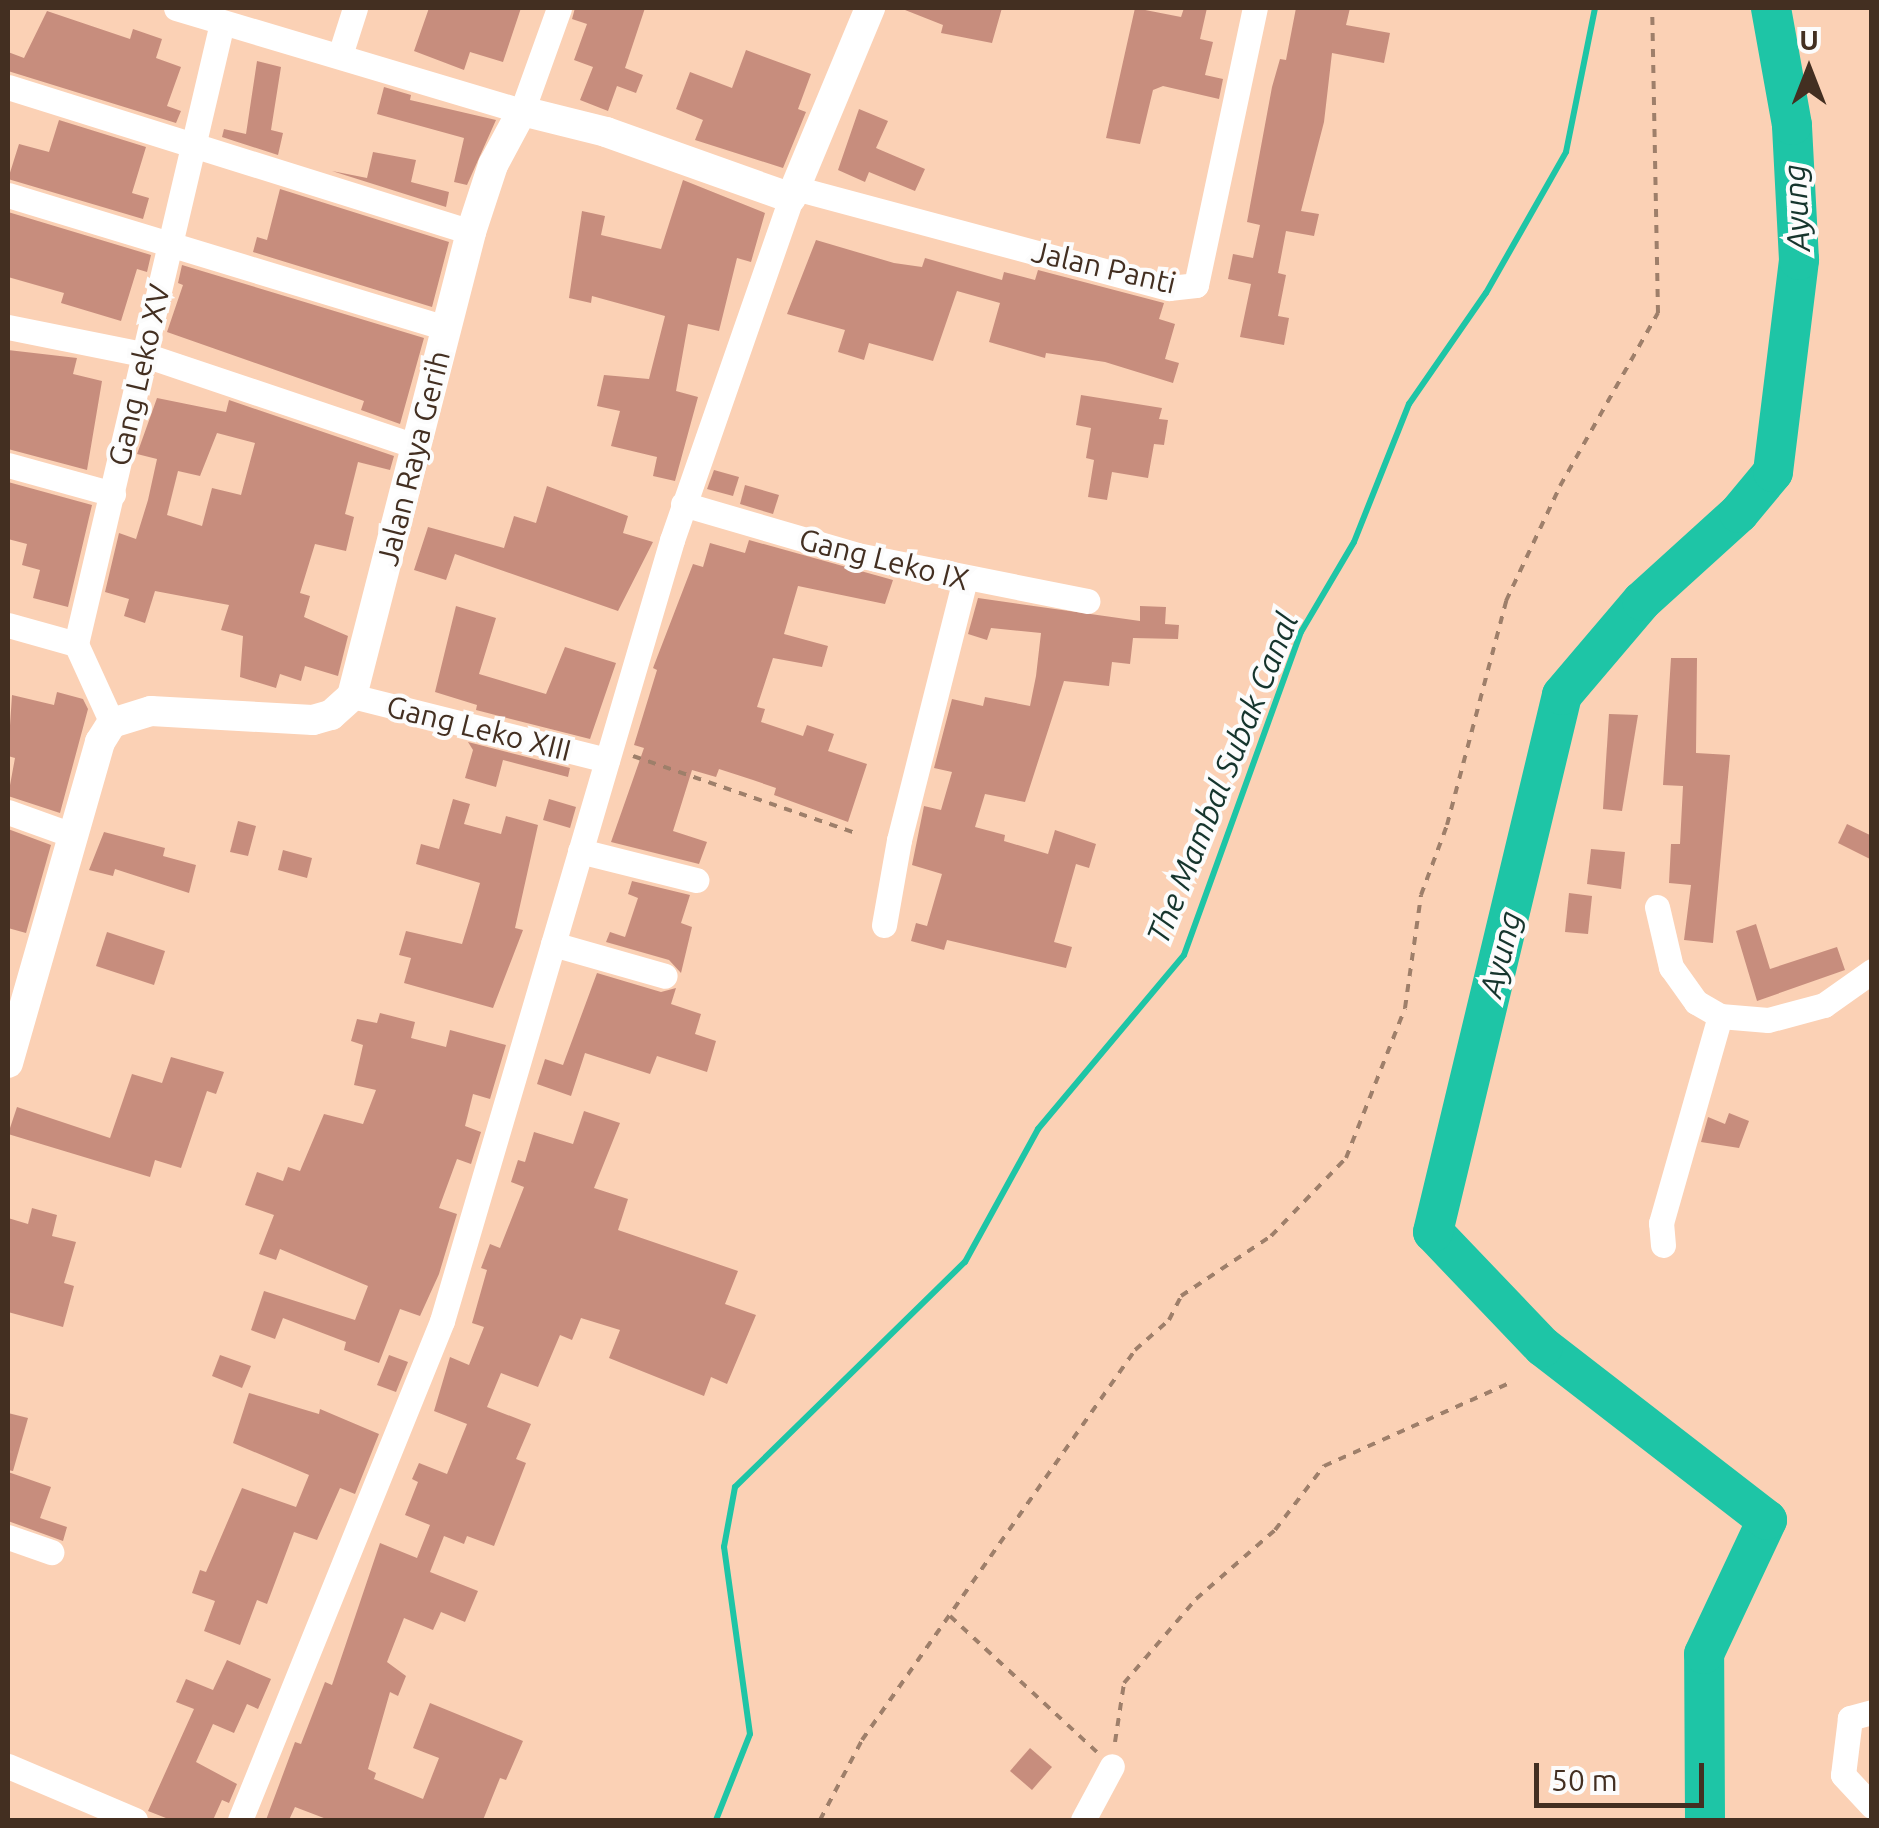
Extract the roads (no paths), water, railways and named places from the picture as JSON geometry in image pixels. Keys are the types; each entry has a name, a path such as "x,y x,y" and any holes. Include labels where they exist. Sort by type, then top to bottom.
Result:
{"street":[{"path":"176,8 341,52 793,193"},
{"path":"341,52 355,8"},
{"path":"522,111 558,8"},
{"path":"240,1820 442,1322 684,504 793,193 870,8"},
{"name":"Jalan Panti","path":"793,193 1170,288 1196,285 1254,8"},
{"name":"Gang Leko XV","path":"76,644 222,22"},
{"path":"8,87 192,150 471,232"},
{"name":"Jalan Raya Gerih","path":"352,696 412,444 471,232 493,165 522,111"},
{"path":"8,194 446,328"},
{"path":"8,327 142,354 412,444"},
{"path":"8,465 113,494"},
{"name":"Gang Leko IX","path":"684,504 965,580 1087,602"},
{"path":"884,925 898,840 965,580"},
{"path":"8,626 76,644 112,723 72,835 8,1064"},
{"path":"112,723 151,711 314,720 331,715 352,696"},
{"name":"Gang Leko XIII","path":"352,696 609,754"},
{"path":"8,812 72,835"},
{"path":"580,851 696,880"},
{"path":"1657,907 1671,967 1696,1002 1720,1016 1768,1020 1824,1005 1872,970"},
{"path":"554,944 665,976"},
{"path":"1663,1245 1662,1222 1720,1016"},
{"path":"8,1537 52,1552"},
{"path":"1872,1712 1850,1718 1843,1775 1872,1806"},
{"path":"8,1766 135,1820"},
{"path":"1083,1820 1112,1766"}],"waterway":[{"name":"The Mambal Subak Canal","path":"716,1820 750,1734 724,1547 735,1487 965,1262 1038,1129 1184,955 1301,632 1354,542 1409,404 1486,293 1566,152 1595,8"},
{"name":"Ayung","path":"1705,1820 1704,1654 1767,1520 1543,1347 1433,1232 1562,695 1642,601 1739,513 1773,472 1799,260 1792,125 1771,8"}]}
